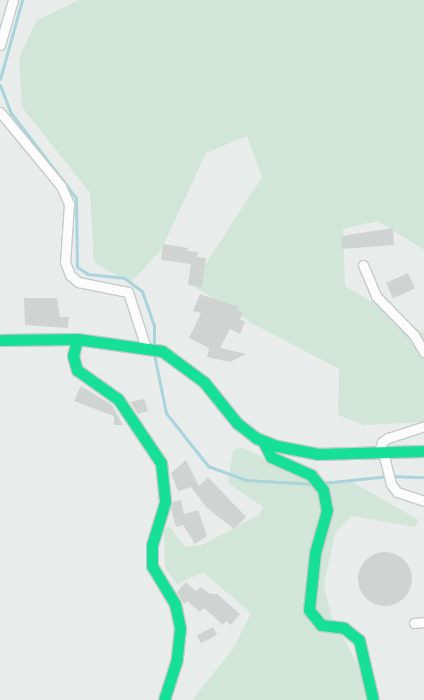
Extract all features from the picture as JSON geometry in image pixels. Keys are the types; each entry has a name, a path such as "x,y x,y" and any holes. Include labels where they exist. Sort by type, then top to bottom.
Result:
{"street":[{"path":"0,45 11,0"},
{"path":"0,112 61,186 69,204 65,262 70,275 78,282 128,292 153,349"},
{"path":"363,265 376,296 414,335 424,352"},
{"path":"76,339 73,356 77,370 118,400 161,463 165,502 152,545 152,566 175,604 180,628 177,659 164,700"},
{"path":"0,340 76,339 153,349 204,382 237,423 263,441 318,454 424,451"},
{"path":"424,426 388,438 382,442 381,452 391,484 397,492 424,501"},
{"path":"263,441 271,457 311,475 323,490 327,510 315,553 309,610 321,626 344,628 359,640 373,700"},
{"path":"414,623 424,622"}],"green space":[{"path":"79,0 424,0 424,250 378,221 343,229 345,286 424,333 424,422 364,425 338,415 339,369 255,325 192,285 262,177 247,136 206,153 161,250 130,283 94,262 90,193 22,107 19,58 36,21"},
{"path":"242,447 309,480 352,482 419,520 415,527 352,516 335,533 324,584 331,615 377,700 192,700 233,649 251,613 203,572 177,584 165,568 164,530 169,526 185,547 202,545 259,515 263,507 228,483 233,451"}],"building":[{"path":"393,228 394,245 342,249 341,236"},
{"path":"163,244 188,248 187,251 198,252 197,257 206,258 202,287 188,285 191,264 161,260"},
{"path":"408,273 415,289 393,298 386,283"},
{"path":"200,294 239,307 237,310 243,313 240,319 245,322 240,334 230,329 220,348 246,354 230,362 207,357 209,348 189,338 201,313 193,311"},
{"path":"24,298 57,298 60,317 69,317 68,328 25,325"},
{"path":"81,386 112,405 123,425 114,425 114,416 74,401"},
{"path":"144,399 148,411 138,414 130,402"},
{"path":"186,460 199,486 208,477 246,517 234,529 207,508 191,487 178,491 171,473"},
{"path":"181,500 184,514 198,510 207,536 195,544 183,525 176,527 171,509 173,502"},
{"path":"380,552 390,552 400,556 408,564 412,579 408,594 400,602 390,606 380,606 370,602 362,594 358,584 358,574 362,564 370,556"},
{"path":"186,582 196,591 201,587 210,594 217,594 240,614 231,625 226,621 223,625 204,608 200,612 187,601 184,604 177,592"},
{"path":"213,627 217,635 201,643 197,635"}],"waterway":[{"path":"0,79 22,0"},
{"path":"0,85 11,113 76,198 77,267 88,274 124,278 142,291 154,325 154,348"},
{"path":"154,354 166,413 208,466 246,480 315,484"},
{"path":"323,483 389,476 424,477"}],"traffic: fast":[{"path":"77,339 73,356 77,370 118,399 161,463 165,502 152,545 152,566 175,604 180,628 177,659 164,700"},
{"path":"0,340 77,339 162,351 204,382 237,423 256,438 277,446 318,454 424,451"},
{"path":"263,441 271,457 311,475 323,490 327,510 315,553 309,610 321,625 344,628 359,640 373,700"}]}
